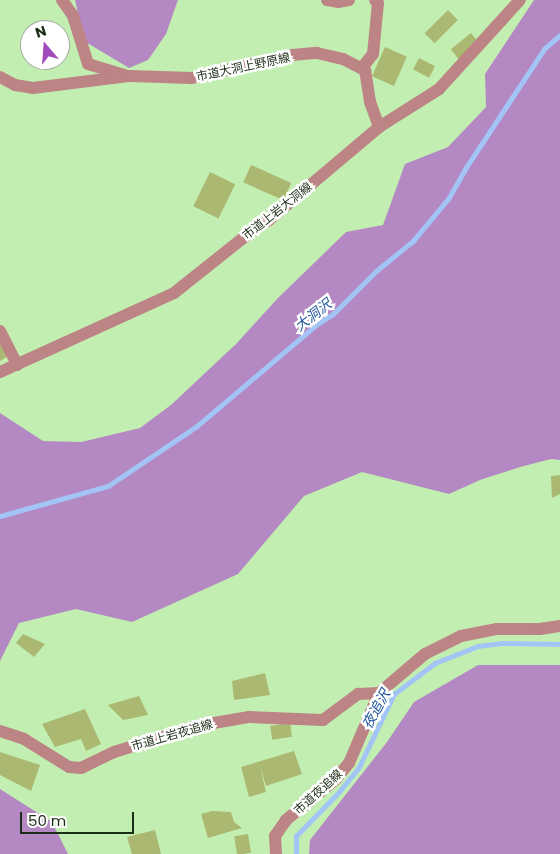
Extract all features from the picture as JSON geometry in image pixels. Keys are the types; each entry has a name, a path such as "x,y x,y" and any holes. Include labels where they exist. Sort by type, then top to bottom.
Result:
{"street":[{"path":"62,0 73,16 88,64 130,76"},
{"path":"327,0 338,2 349,0"},
{"path":"375,0 378,4 373,54 362,68 366,70 370,102 379,127"},
{"name":"市道上岩大洞線","path":"0,372 174,293 257,226 269,220 379,127 450,79 520,0"},
{"name":"市道大洞上野原線","path":"0,77 15,85 33,88 130,76 192,78 292,55 317,53 343,59 362,68"},
{"path":"0,331 17,364"},
{"name":"市道夜追線","path":"276,854 275,836 286,820 336,779 349,763 379,693 425,654 461,636 497,629 540,629 560,626"},
{"name":"市道上岩夜追線","path":"0,731 24,739 69,767 81,768 114,752 202,725 248,717 323,720 358,694 379,693"}],"shaded area":[{"path":"75,0 178,0 166,34 148,60 129,68 84,41"},
{"path":"534,0 560,0 560,460 551,459 520,467 480,480 449,494 362,472 304,496 238,574 132,622 76,609 19,623 0,661 0,413 43,441 81,442 140,428 171,405 237,343 277,299 346,232 383,225 405,164 448,147 486,107 485,74"},
{"path":"478,665 560,665 560,854 309,854 310,840 387,742 414,702"},
{"path":"0,789 52,822 68,854 0,854"}],"building":[{"path":"448,10 458,20 435,43 425,33"},
{"path":"471,33 480,44 460,60 451,49"},
{"path":"385,47 407,57 394,86 372,76"},
{"path":"419,58 435,66 429,78 413,70"},
{"path":"251,165 291,183 283,200 243,182"},
{"path":"210,172 235,184 219,218 193,206"},
{"path":"0,340 10,355 0,361"},
{"path":"560,475 560,494 552,498 551,476"},
{"path":"23,634 45,644 34,657 16,643"},
{"path":"265,673 270,695 234,700 232,681"},
{"path":"139,696 148,715 123,720 108,705"},
{"path":"85,709 101,744 86,751 81,739 55,747 42,724"},
{"path":"290,723 292,737 272,740 270,726"},
{"path":"294,751 302,774 266,786 260,766 266,792 249,797 241,767"},
{"path":"0,752 40,765 31,791 0,775"},
{"path":"212,811 231,812 234,822 242,828 208,838 201,814"},
{"path":"155,830 161,854 132,854 127,837"},
{"path":"248,834 251,853 237,854 234,836"}],"waterway":[{"name":"大洞沢","path":"0,516 108,486 197,426 316,325 333,314 376,271 413,241 448,199 465,169 544,49 560,35"},
{"name":"夜追沢","path":"296,854 296,836 339,792 359,767 394,694 435,663 478,646 501,643 560,644"}]}
